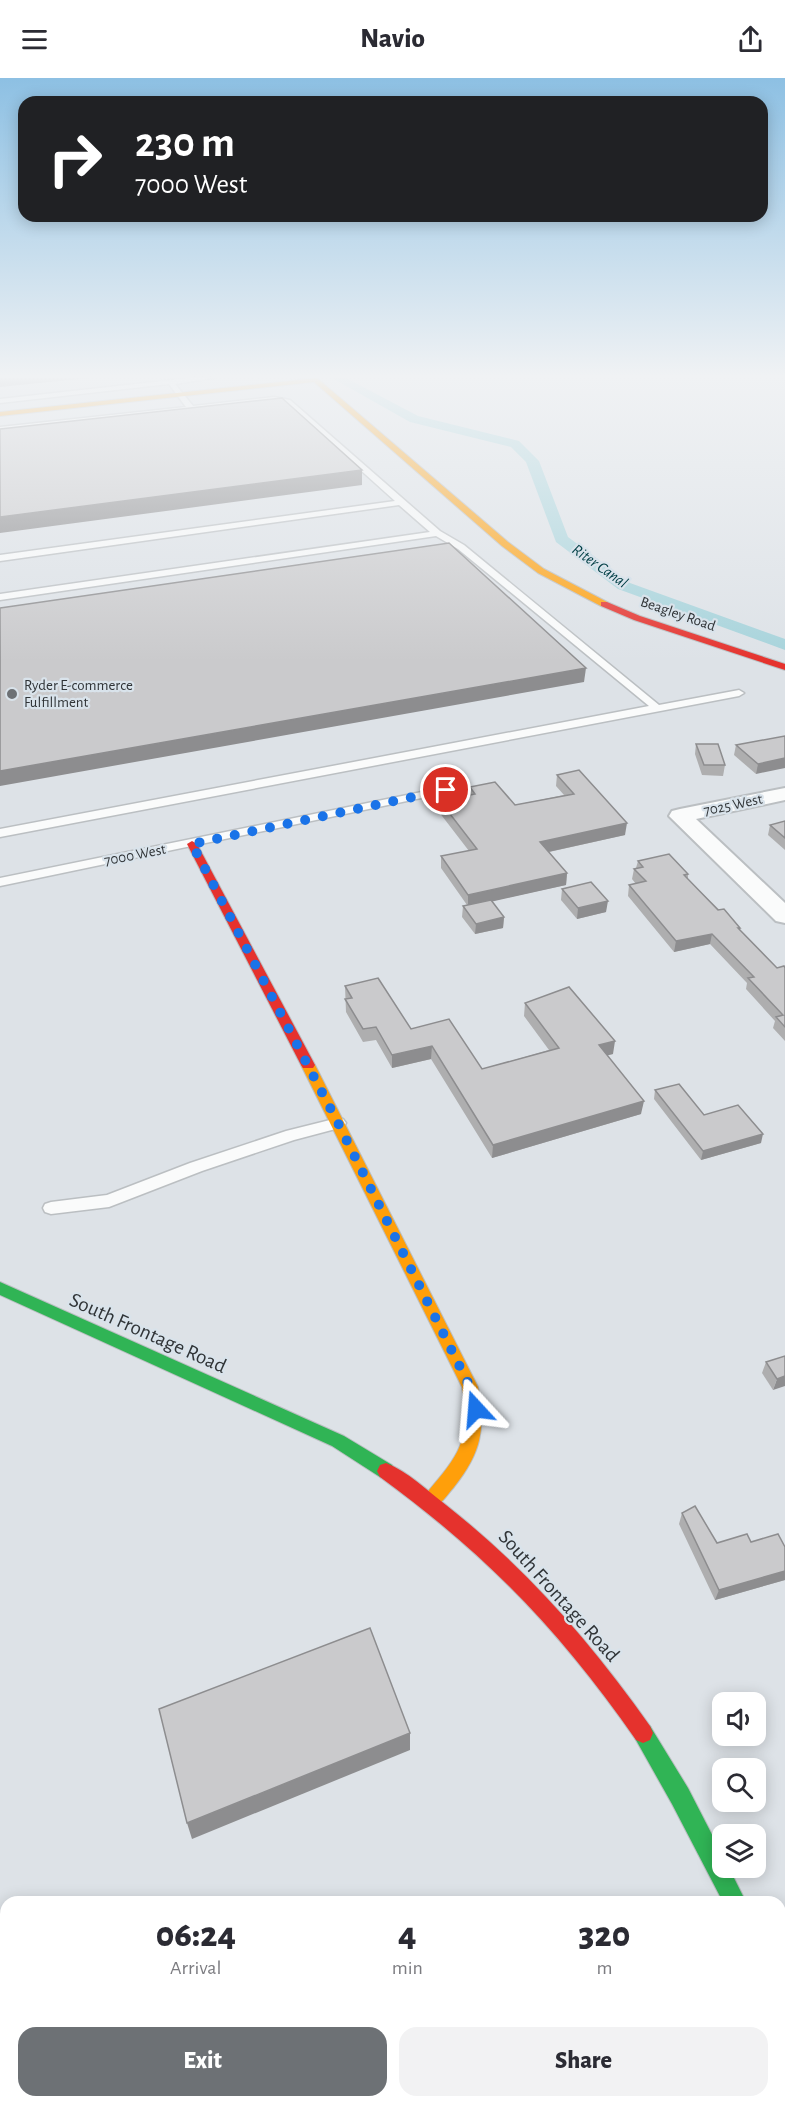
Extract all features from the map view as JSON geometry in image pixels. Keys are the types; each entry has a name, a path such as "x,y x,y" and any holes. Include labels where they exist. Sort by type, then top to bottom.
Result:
{"street":[{"name":"Beagley Road","path":"423,473 510,548 541,571 587,596 637,618 785,667"},
{"name":"7025 West","path":"785,794 680,816 785,916"},
{"path":"192,844 338,1123 470,1387 476,1409 477,1429 472,1446 464,1461 431,1502"},
{"name":"South Frontage Road","path":"0,1288 338,1441 390,1472 486,1546 569,1632 643,1732 675,1786 732,1896"}],"lane":[{"path":"368,473 437,533 461,547 657,708"},
{"path":"0,558 401,502"},
{"path":"0,597 437,533"},
{"path":"0,833 739,693"},
{"name":"7000 West","path":"0,882 446,790"},
{"path":"51,1208 109,1201 196,1167 291,1135 338,1123"}],"building":[{"path":"0,473 341,473 0,517"},
{"path":"449,543 586,668 0,771 0,608"},
{"path":"785,736 785,758 758,764 736,745"},
{"path":"696,744 718,744 725,765 704,765"},
{"path":"579,770 627,823 540,842 567,873 468,895 441,856 477,849 440,801 475,794 470,787 495,782 515,805 574,794 557,775"},
{"path":"785,821 785,838 770,825"},
{"path":"669,854 688,874 684,875 718,910 724,909 740,928 738,928 777,968 784,966 785,1027 776,1017 783,1015 748,978 754,977 712,934 676,941 629,885 646,881 634,869 643,867 638,861"},
{"path":"591,882 608,901 578,908 562,889"},
{"path":"491,900 504,917 476,924 463,906"},
{"path":"378,978 411,1029 449,1019 482,1069 559,1048 525,1003 569,987 615,1041 599,1045 644,1101 493,1145 432,1046 392,1055 376,1027 363,1029 345,999 352,998 345,986"},
{"path":"679,1084 704,1115 738,1105 763,1134 703,1151 655,1090"},
{"path":"785,1356 785,1376 777,1379 766,1362"},
{"path":"695,1506 717,1543 747,1534 751,1542 778,1534 785,1547 785,1571 719,1590 682,1513"},
{"path":"370,1628 410,1733 187,1823 159,1709"}],"waterway":[{"name":"Riter Canal","path":"536,473 561,539 624,586 785,645"}],"traffic: fast":[{"path":"0,1288 338,1441 386,1471"},
{"path":"643,1733 680,1796 732,1896"}],"traffic: slow":[{"path":"423,473 505,544 541,571 604,604"},
{"path":"308,1065 470,1387 474,1423 473,1437 462,1462 431,1501"}],"traffic: jam":[{"path":"604,604 637,618 785,667"},
{"path":"192,844 308,1065"},
{"path":"386,1471 461,1528 527,1589 587,1657 643,1733"}],"place":[{"name":"Ryder E-commerce Fulfillment","path":"12,694"}],"route":[{"path":"446,790 192,844 338,1123 470,1387 476,1409"}]}
